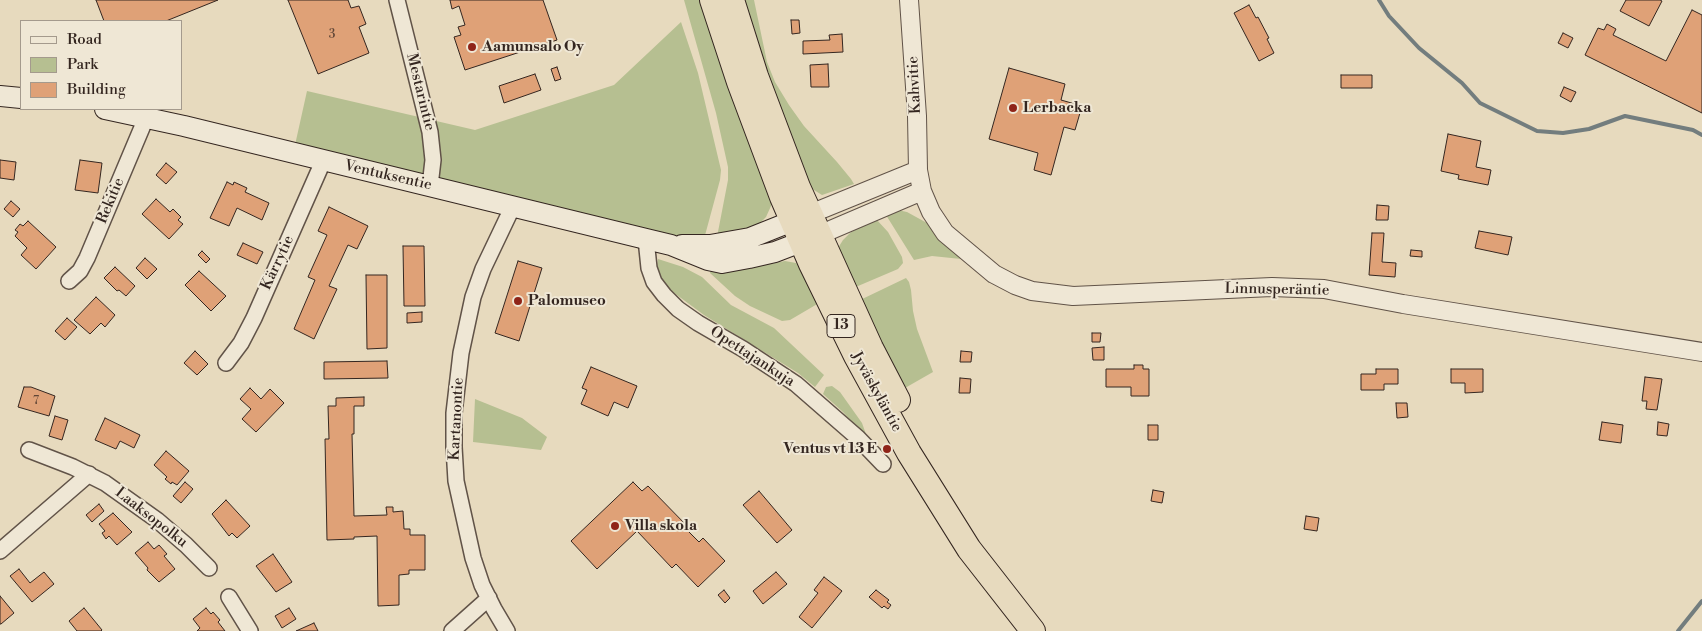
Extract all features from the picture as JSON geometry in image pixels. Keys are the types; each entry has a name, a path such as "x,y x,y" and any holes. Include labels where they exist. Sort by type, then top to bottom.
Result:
{"highway":[{"name":"Jyväskyläntie","path":"712,0 739,82 782,197 806,228"},
{"name":"Jyväskyläntie","path":"732,0 806,228 856,356 937,500 969,549 1030,626"}],"main road":[{"path":"0,96 20,98"},
{"name":"Ventuksentie","path":"110,110 671,245 724,244 806,228"}],"street":[{"name":"Mestarintie","path":"397,0 430,132 433,160 430,186"},
{"name":"Kahvitie","path":"909,0 917,116 918,170"},
{"name":"Rekitie","path":"69,281 80,271 87,258 146,118"},
{"name":"Kärrytie","path":"226,363 250,327 321,166 326,161"},
{"path":"806,228 918,170"},
{"name":"Linnusperäntie","path":"918,170 922,191 931,212 945,233 994,274 1032,291 1073,296 1272,287 1324,289 1403,304 1702,352"},
{"path":"806,228 922,191"},
{"name":"Kartanontie","path":"507,631 489,598 473,558 456,481 454,413 465,329 472,297 512,206"},
{"name":"Opettajankuja","path":"646,239 649,268 654,282 678,309 796,384 858,438 883,464"},
{"name":"Laaksopolku","path":"29,450 57,460 105,483 156,520 186,545 209,568"},
{"path":"0,550 89,474"},
{"path":"229,597 250,631"},
{"path":"452,631 489,598"}],"green space":[{"path":"684,0 705,0 771,191 771,206 766,217 757,226 717,237 728,180 728,167 716,113"},
{"path":"745,0 754,0 767,62 775,82 804,126 854,184 822,195 806,185 763,76"},
{"path":"681,22 698,73 721,170 704,239 672,235 295,145 307,91 475,130 614,85"},
{"path":"893,209 907,212 927,223 961,259 932,256 914,260 886,215"},
{"path":"876,219 888,232 902,257 903,263 898,269 851,289 838,248 850,233"},
{"path":"658,259 683,267 702,277 731,305 774,328 824,375 815,387 798,373 704,315 662,284 656,273"},
{"path":"785,261 796,263 803,268 819,303 790,320 782,321 750,306 735,296 710,273 712,265 727,268 750,268"},
{"path":"906,278 911,290 917,329 933,372 905,388 856,302"},
{"path":"832,386 840,392 862,423 868,440 843,412 823,394 826,387"},
{"path":"475,399 522,418 547,437 541,450 473,442"}],"building":[{"path":"96,0 218,0 168,20 104,20"},
{"path":"288,0 348,0 351,8 359,6 366,24 359,27 369,53 318,74"},
{"path":"450,0 543,0 557,40 465,70 454,37 461,35 458,27 465,25 459,6 452,9"},
{"path":"1626,0 1662,1 1649,26 1620,11"},
{"path":"1249,5 1269,38 1267,39 1274,53 1259,61 1234,13"},
{"path":"1692,10 1702,15 1702,113 1585,55 1598,28 1604,30 1607,24 1616,29 1613,35 1666,61"},
{"path":"791,20 799,20 800,33 792,34"},
{"path":"1563,33 1573,38 1568,48 1558,43"},
{"path":"842,34 843,52 803,54 803,41 830,40 829,35"},
{"path":"828,64 829,87 811,87 810,65"},
{"path":"557,67 561,79 555,81 551,69"},
{"path":"1009,68 1065,84 1061,100 1082,106 1075,130 1064,127 1051,175 1034,170 1038,153 989,139"},
{"path":"535,74 541,90 504,103 499,86"},
{"path":"1341,75 1372,75 1372,88 1341,88"},
{"path":"1564,87 1576,92 1571,102 1560,96"},
{"path":"1448,134 1481,141 1476,167 1491,170 1488,185 1458,179 1459,175 1441,171"},
{"path":"0,160 16,162 14,180 0,178"},
{"path":"80,160 102,163 98,193 75,190"},
{"path":"166,163 177,172 166,184 156,175"},
{"path":"227,182 233,185 234,182 247,188 245,192 269,203 262,220 237,208 229,226 210,218"},
{"path":"156,199 170,212 173,209 181,217 178,220 183,224 169,239 142,214"},
{"path":"11,201 20,209 13,217 4,209"},
{"path":"1377,205 1389,206 1388,220 1376,220"},
{"path":"329,207 368,226 357,249 348,245 329,286 337,289 314,339 294,329 315,280 308,277 327,235 318,231"},
{"path":"28,221 56,247 36,269 21,255 27,248 15,236 18,232 15,230 20,224 23,226"},
{"path":"1479,231 1512,237 1508,255 1475,248"},
{"path":"1372,233 1384,233 1382,262 1396,263 1395,277 1369,275"},
{"path":"243,243 263,252 257,264 237,255"},
{"path":"403,246 424,246 425,306 404,306"},
{"path":"1411,250 1422,251 1422,257 1410,256"},
{"path":"202,251 210,259 206,263 198,255"},
{"path":"145,258 157,269 147,279 136,268"},
{"name":"Palomuseo","path":"518,261 542,268 519,341 495,333"},
{"path":"115,267 135,286 126,296 119,290 117,291 104,278"},
{"path":"199,271 226,296 211,311 185,285"},
{"path":"366,275 387,275 387,348 367,349"},
{"path":"96,297 115,315 105,327 101,323 90,334 74,320"},
{"path":"422,312 422,322 407,323 407,313"},
{"path":"67,318 77,327 65,340 55,331"},
{"path":"1092,333 1101,333 1100,342 1092,342"},
{"path":"1104,347 1104,360 1093,360 1092,348"},
{"path":"195,351 208,364 197,375 184,363"},
{"path":"961,351 972,352 971,362 960,362"},
{"path":"387,361 388,378 324,379 324,362"},
{"path":"1134,365 1143,365 1143,369 1149,369 1149,396 1131,396 1131,387 1106,387 1106,369 1134,369"},
{"path":"591,367 637,386 628,408 614,402 608,416 581,404 587,390 582,388"},
{"path":"1376,369 1398,369 1398,384 1384,384 1384,390 1361,390 1361,374 1376,374"},
{"path":"1451,369 1483,369 1483,392 1465,393 1465,383 1451,383"},
{"path":"1645,377 1662,379 1657,410 1646,409 1647,401 1642,401"},
{"path":"960,378 971,379 970,393 959,393"},
{"path":"24,387 31,387 55,396 49,416 18,407"},
{"path":"250,388 261,399 270,389 284,403 256,432 242,419 251,409 240,399"},
{"path":"364,397 364,406 354,406 354,434 352,434 354,516 387,515 386,507 393,507 393,512 403,511 404,529 410,529 410,535 425,535 425,570 409,570 409,574 399,575 399,605 378,606 377,536 327,540 325,439 329,439 328,406 336,406 336,398"},
{"path":"1396,403 1407,403 1408,417 1397,418"},
{"path":"55,416 68,420 62,440 49,436"},
{"path":"105,418 140,435 134,448 120,441 116,449 95,440"},
{"path":"1602,422 1623,425 1621,443 1599,440"},
{"path":"1658,422 1669,424 1667,436 1657,435"},
{"path":"1148,425 1158,425 1158,440 1148,440"},
{"path":"166,451 189,471 177,485 172,482 171,484 165,479 167,477 154,465"},
{"path":"185,482 193,489 181,503 173,496"},
{"path":"633,482 642,491 648,486 689,528 687,530 699,542 703,538 725,561 698,587 676,564 672,568 637,531 597,569 571,541"},
{"path":"1153,490 1164,492 1162,503 1151,501"},
{"path":"759,491 792,530 777,543 743,505"},
{"path":"226,500 250,526 237,538 232,533 229,536 212,514"},
{"path":"99,504 104,511 92,522 86,515"},
{"path":"113,513 132,532 117,545 109,536 106,539 102,533 105,531 99,524"},
{"path":"1306,516 1319,518 1317,531 1304,529"},
{"path":"148,542 154,549 159,545 167,554 164,556 175,569 159,582 147,570 148,568 135,553"},
{"path":"273,554 292,582 276,592 256,566"},
{"path":"19,569 30,583 44,572 54,584 32,602 10,576"},
{"path":"776,572 787,584 763,604 753,591"},
{"path":"824,577 842,591 812,628 799,617 818,593 814,590"},
{"path":"724,590 730,598 725,603 718,595"},
{"path":"876,590 889,600 887,602 891,605 888,609 884,606 882,608 869,597"},
{"path":"0,596 14,613 1,624 0,624"},
{"path":"84,608 101,631 77,631 69,621"},
{"path":"206,608 211,614 213,612 220,620 218,622 225,631 197,631 200,628 193,619"},
{"path":"289,608 296,619 282,628 275,616"},
{"path":"314,623 318,631 296,631"}],"waterway":[{"path":"1379,0 1389,16 1419,48 1462,83 1480,103 1537,131 1563,133 1589,129 1625,116 1693,130 1702,135"},
{"path":"1678,631 1702,601"}],"place":[{"name":"Aamunsalo Oy","path":"472,47"},
{"name":"Lerbacka","path":"1013,108"},
{"name":"Palomuseo","path":"518,301"},
{"name":"Ventus vt 13 E","path":"887,449"},
{"name":"Villa skola","path":"615,526"}]}
